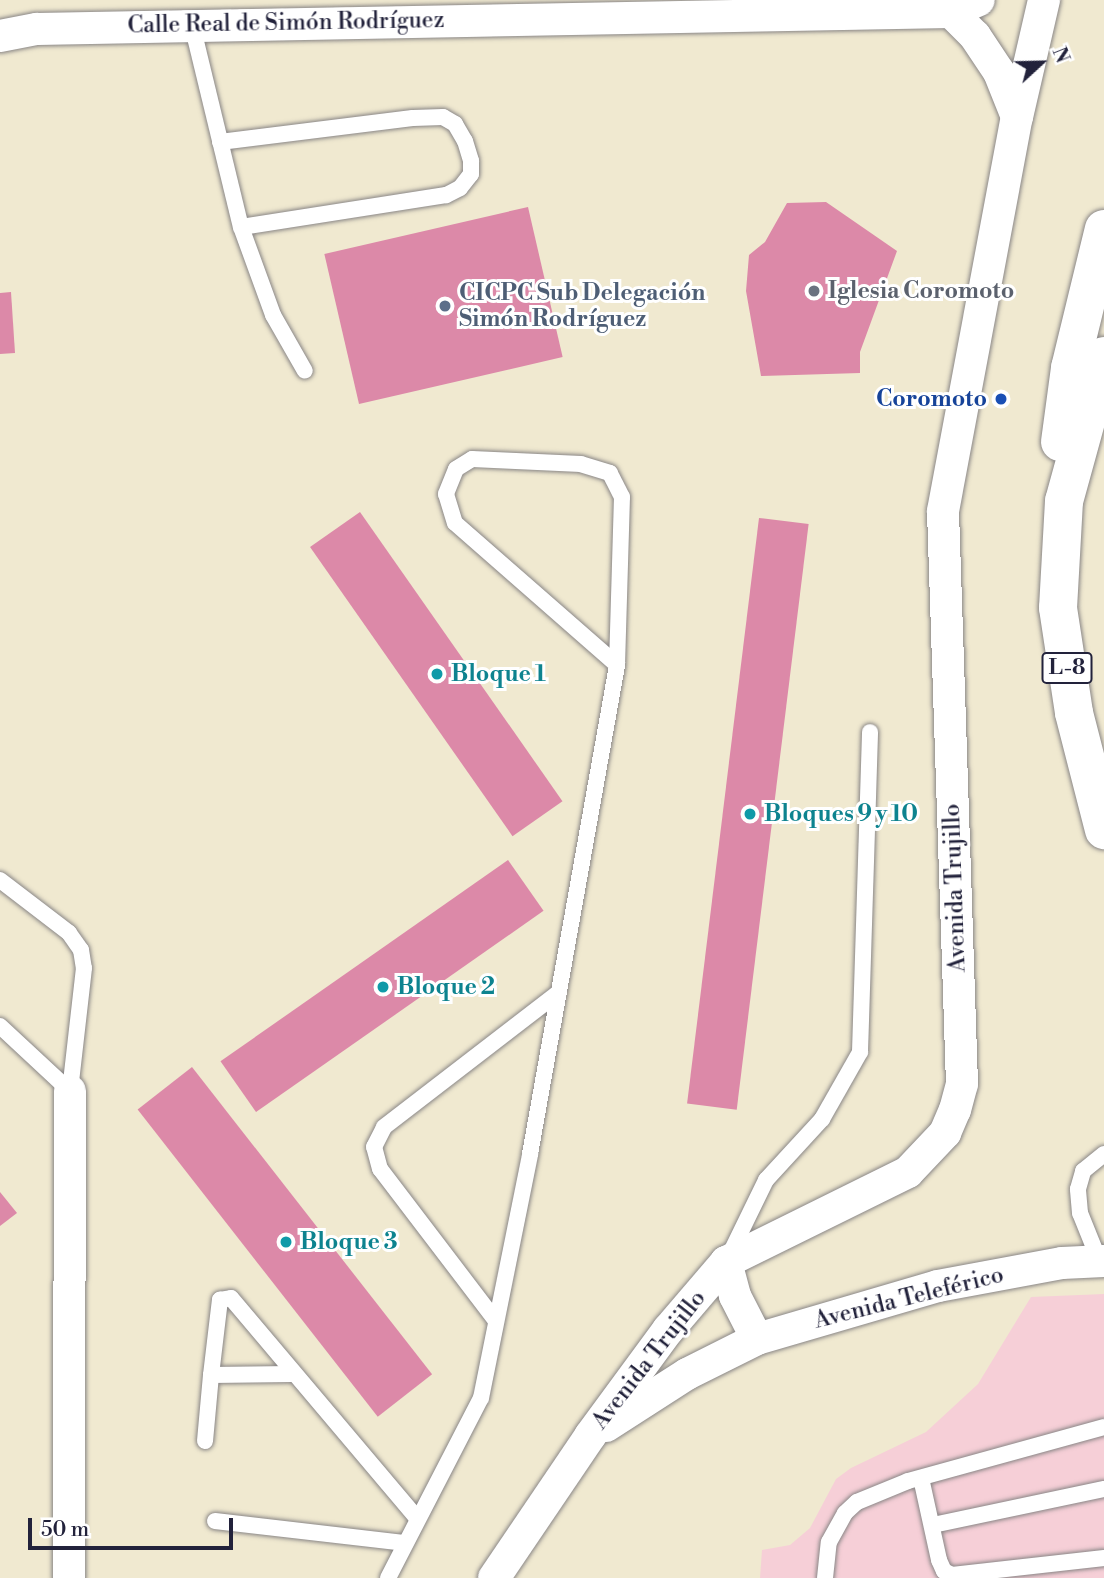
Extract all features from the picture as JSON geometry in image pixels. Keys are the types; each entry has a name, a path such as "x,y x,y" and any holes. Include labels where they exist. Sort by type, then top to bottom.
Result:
{"highway":[{"path":"1064,502 1059,432 1073,354 1104,229"},
{"name":"L-8","path":"1104,356 1064,502 1058,608 1074,713 1104,830"}],"street":[{"name":"Avenida Trujillo","path":"494,1578 590,1436 668,1330 726,1262 908,1172 945,1133 962,1084 943,511 1017,117 1044,0"},
{"name":"Calle Real de Simón Rodríguez","path":"0,36 37,29 673,8 965,6 975,36 999,72 1017,117"},
{"path":"69,1578 70,1091"},
{"path":"726,1262 735,1296 757,1339"},
{"name":"Avenida Teleférico","path":"590,1436 687,1374 757,1339 938,1286 1062,1263 1102,1264"}],"lane":[{"path":"192,25 241,227 270,308 304,371"},
{"path":"220,142 413,118 443,117 455,124 465,141 471,161 471,174 460,188 446,195 241,227"},
{"path":"388,1578 481,1398 617,665 622,497 610,472 581,464 472,459 456,469 446,494 455,523 617,665"},
{"path":"726,1262 766,1181 822,1119 860,1052 870,732"},
{"path":"0,880 69,933 81,950 84,968 70,1091"},
{"path":"496,1321 380,1169 374,1147 384,1128 558,993"},
{"path":"0,1026 70,1091"},
{"path":"1102,1264 1080,1213 1078,1189 1083,1171 1104,1154"},
{"path":"205,1441 218,1307 220,1300 226,1297 231,1298 292,1374 418,1519"},
{"path":"211,1375 292,1374"},
{"path":"825,1578 829,1542 845,1513 857,1502 921,1478 1104,1427"},
{"path":"921,1478 939,1560 944,1571 952,1575 1104,1558"},
{"path":"933,1525 1104,1489"},
{"path":"215,1521 404,1543"}],"shaded area":[{"path":"1104,1294 1104,1578 760,1578 762,1550 790,1545 810,1528 836,1479 851,1468 926,1432 978,1384 1031,1297"}],"building":[{"path":"826,202 897,251 860,352 860,373 761,376 746,291 749,255 765,242 787,203"},
{"name":"CICPC Sub Delegación Simón Rodríguez","path":"528,207 563,357 359,404 324,254"},
{"path":"11,292 15,353 0,354 0,293"},
{"name":"Bloque 1","path":"360,512 562,801 513,836 310,547"},
{"name":"Bloques 9 y 10","path":"759,518 809,524 737,1110 687,1104"},
{"name":"Bloque 2","path":"508,860 544,911 256,1112 220,1061"},
{"name":"Bloque 3","path":"192,1067 432,1374 378,1417 138,1109"},
{"path":"0,1192 17,1213 0,1226"}],"place":[{"name":"Iglesia Coromoto","path":"814,291"},
{"name":"CICPC Sub Delegación Simón Rodríguez","path":"445,306"},
{"name":"Coromoto","path":"1001,399"},
{"name":"Bloque 1","path":"437,674"},
{"name":"Bloques 9 y 10","path":"750,814"},
{"name":"Bloque 2","path":"383,987"},
{"name":"Bloque 3","path":"286,1242"}]}
